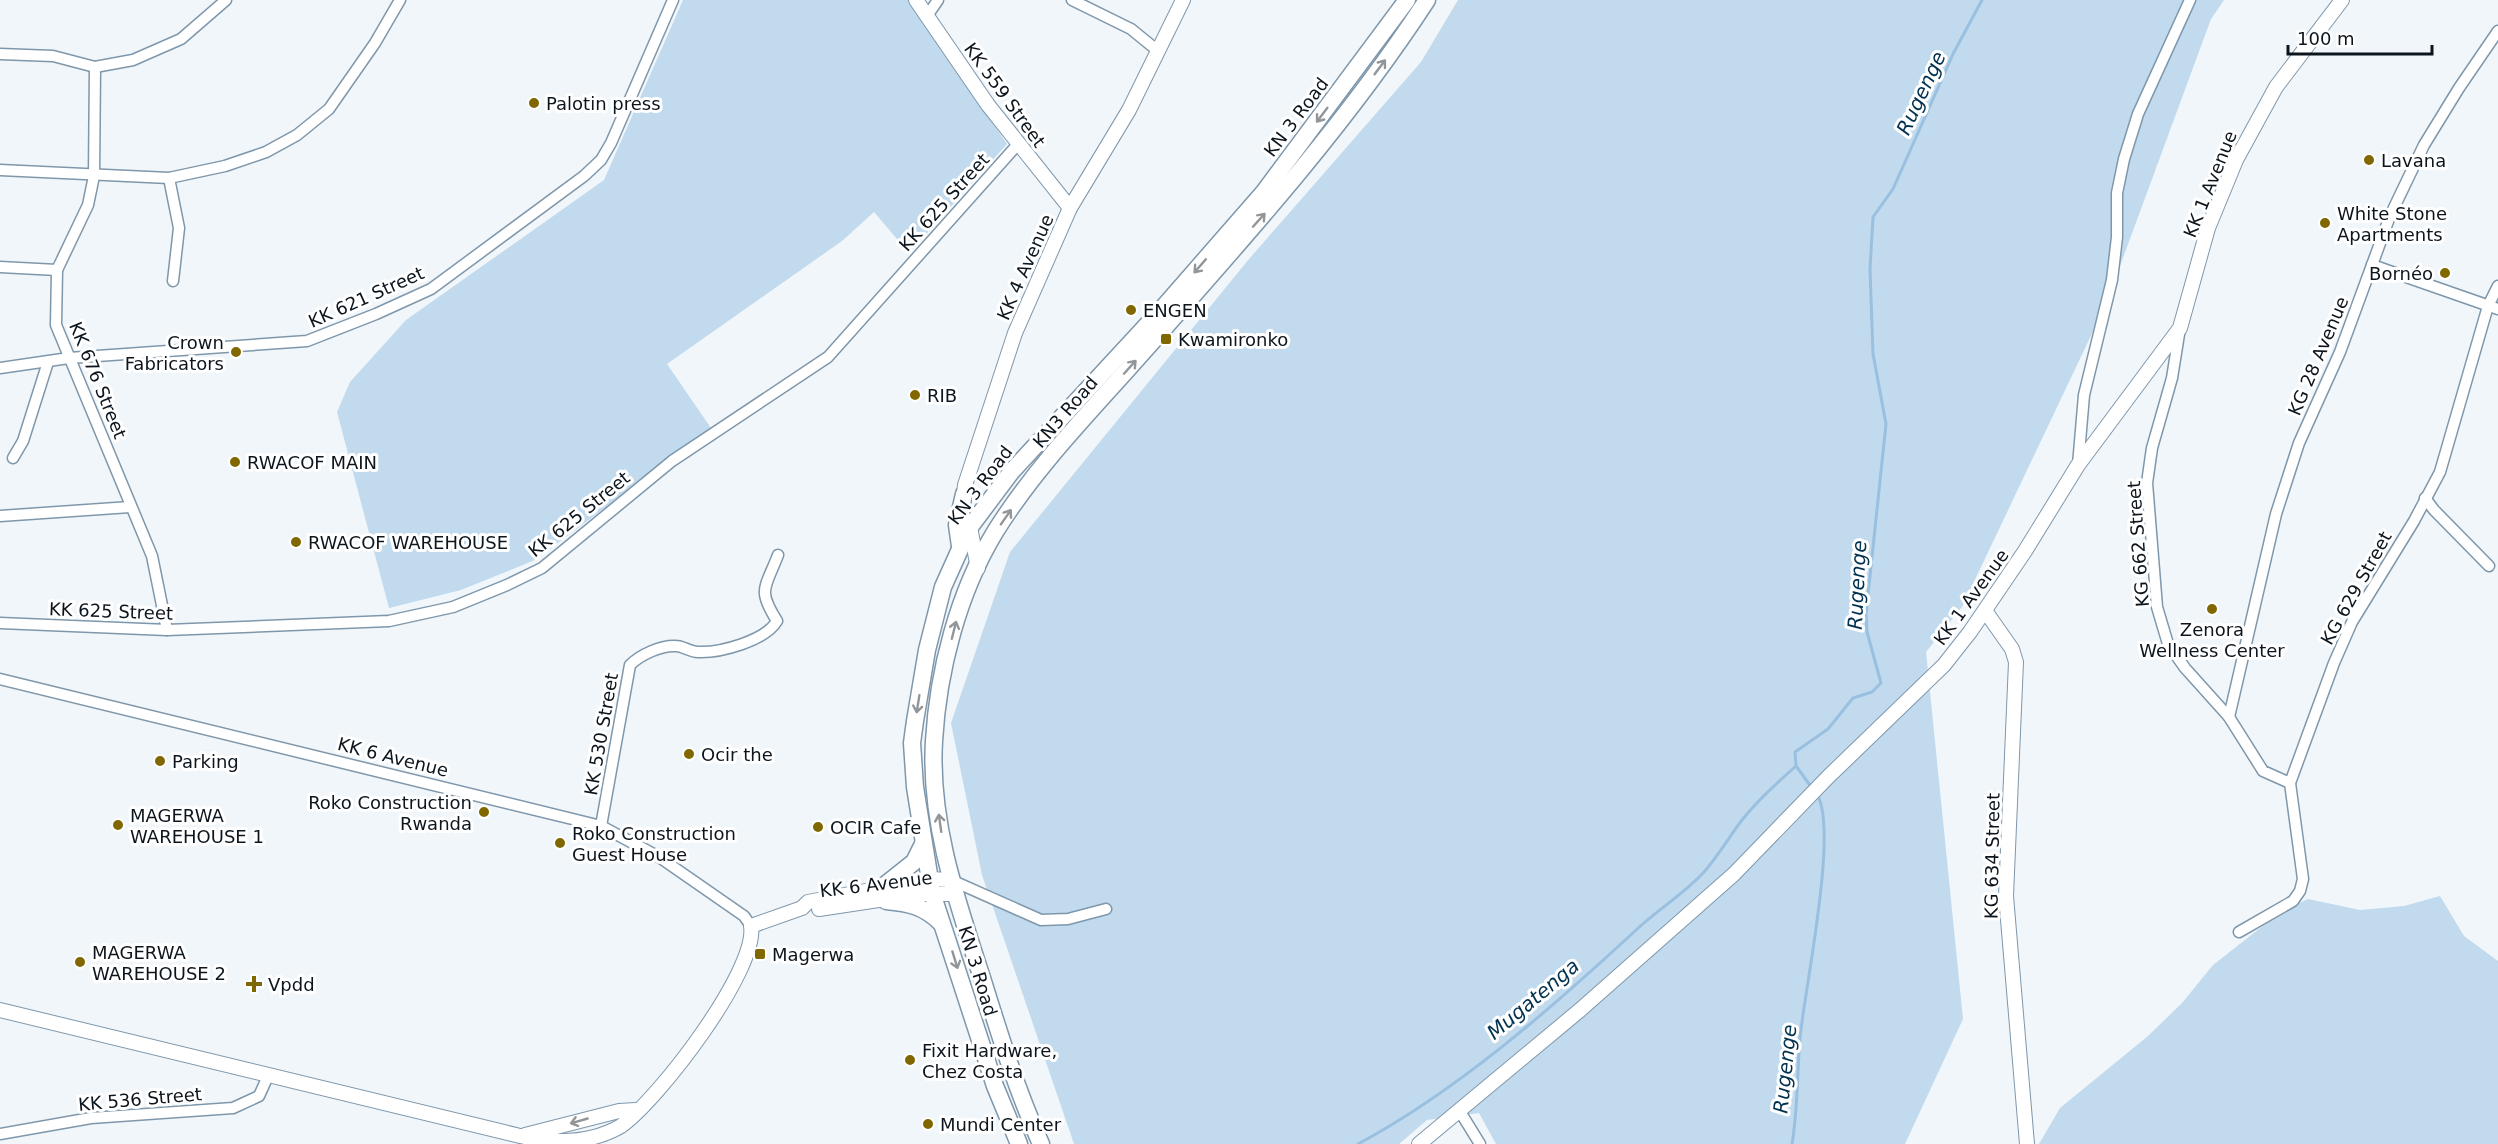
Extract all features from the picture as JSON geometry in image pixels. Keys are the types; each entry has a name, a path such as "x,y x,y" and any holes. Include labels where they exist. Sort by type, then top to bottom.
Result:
{"highway":[{"name":"KN 3 Road","path":"1019,1144 995,1086 931,886 915,787 914,732 930,639 943,587 970,527 1012,471 1169,301 1264,192 1407,0"},
{"name":"KN3 Road","path":"999,1032 953,887 935,789 934,745 945,666 958,615 994,533 1030,483 1266,212 1385,60 1426,0"},
{"path":"960,546 957,525 963,499 976,507 985,506"},
{"path":"923,844 914,862 883,895 919,906 945,927"},
{"name":"KN 3 Road","path":"999,1032 1018,1090 1041,1144"}],"main road":[{"name":"KK 559 Street","path":"916,0 1018,144 1070,208"},
{"name":"KK 4 Avenue","path":"963,499 998,377 1070,208 1129,110 1183,0"},
{"name":"KK 1 Avenue","path":"1419,1144 1580,1010 1734,874 1828,777 1944,665 1986,612 2078,465 2180,328 2208,228 2241,150 2276,87 2342,0"},
{"path":"963,499 978,568"},
{"name":"KG 634 Street","path":"1986,612 2012,649 2016,662 2006,896 2027,1144"},
{"name":"KK 6 Avenue","path":"751,926 802,908 808,902 883,895 931,886 953,887"},
{"path":"0,1010 520,1136 569,1144 588,1140 621,1126 679,1064 723,1002 750,947 751,926"},
{"path":"520,1136 619,1111 636,1110"}],"street":[{"path":"0,54 53,56 95,67 133,60 181,39 226,0"},
{"path":"0,170 169,178 247,160 297,135 329,109 375,43 400,0"},
{"name":"KK 621 Street","path":"0,368 69,358 308,340 376,314 431,289 584,176 601,160 611,143 673,0"},
{"path":"927,16 938,0"},
{"path":"1072,0 1131,29 1158,51"},
{"path":"2078,465 2084,395 2112,280 2117,237 2117,193 2124,159 2138,114 2190,0"},
{"name":"KG 28 Avenue","path":"2229,717 2276,514 2299,443 2340,352 2390,216 2424,145 2498,32"},
{"name":"KK 676 Street","path":"95,67 94,176 88,205 57,270 56,324 88,397 130,507 156,567 167,630"},
{"name":"KK 625 Street","path":"0,622 167,630 389,621 453,607 542,568 672,460 828,357 1018,144"},
{"path":"169,178 178,228 173,281"},
{"path":"2372,265 2493,307"},
{"path":"0,267 57,270"},
{"name":"KG 629 Street","path":"2239,932 2293,901 2300,891 2303,879 2290,783 2334,663 2352,622 2440,472 2498,286"},
{"name":"KG 662 Street","path":"2180,328 2172,378 2152,448 2147,483 2157,607 2168,644 2185,668 2229,717 2263,771 2290,783"},
{"path":"13,458 23,441 48,362"},
{"path":"2425,498 2489,566"},
{"path":"0,516 130,507"},
{"name":"KK 530 Street","path":"602,826 630,665 639,656 676,646 695,653 721,651 771,631 777,621 764,600 764,593 778,555"},
{"name":"KK 6 Avenue","path":"0,679 602,826 659,857 744,916 751,926"},
{"path":"953,887 985,896 1041,920 1068,919 1106,909"},
{"name":"KK 536 Street","path":"0,1134 91,1118 241,1106 260,1096 268,1076"},
{"path":"1459,1110 1480,1144"}],"shaded area":[{"path":"683,0 908,0 1007,144 909,253 874,212 842,241 667,364 713,431 665,463 535,560 461,590 389,608 337,412 350,382 406,320 604,180"},
{"path":"1458,0 2224,0 2211,19 2106,304 1962,607 1926,652 1963,1019 1905,1144 1496,1144 1479,1113 1427,1120 1399,1144 1074,1144 982,875 951,723 1010,552 1249,259 1421,62"},
{"path":"2440,896 2464,936 2498,961 2498,1144 2039,1144 2060,1108 2148,1036 2182,1003 2213,965 2282,911 2308,899 2360,910 2404,906"}],"waterway":[{"name":"Rugenge","path":"1812,788 1796,766 1795,752 1828,729 1853,698 1872,692 1881,683 1867,632 1866,614 1886,424 1873,354 1870,269 1873,217 1893,189 1953,54 1982,0"},
{"name":"Mugatenga","path":"1358,1144 1395,1123 1468,1073 1571,989 1643,923 1696,880 1748,813 1796,766"},
{"name":"Rugenge","path":"1792,1144 1800,1038 1823,872 1822,811 1816,793"}],"place":[{"name":"Palotin press","path":"534,103"},
{"name":"Lavana","path":"2369,160"},
{"name":"White Stone Apartments","path":"2325,223"},
{"name":"Bornéo","path":"2445,273"},
{"name":"ENGEN","path":"1131,310"},
{"name":"Kwamironko","path":"1166,339"},
{"name":"Crown Fabricators","path":"236,352"},
{"name":"RIB","path":"915,395"},
{"name":"RWACOF MAIN","path":"235,462"},
{"name":"RWACOF WAREHOUSE","path":"296,542"},
{"name":"Zenora Wellness Center","path":"2212,609"},
{"name":"Ocir the","path":"689,754"},
{"name":"Parking","path":"160,761"},
{"name":"Roko Construction Rwanda","path":"484,812"},
{"name":"MAGERWA WAREHOUSE 1","path":"118,825"},
{"name":"OCIR Cafe","path":"818,827"},
{"name":"Roko Construction Guest House","path":"560,843"},
{"name":"Magerwa","path":"760,954"},
{"name":"MAGERWA WAREHOUSE 2","path":"80,962"},
{"name":"Vpdd","path":"254,984"},
{"name":"Fixit Hardware, Chez Costa","path":"910,1060"},
{"name":"Mundi Center","path":"928,1124"}]}
